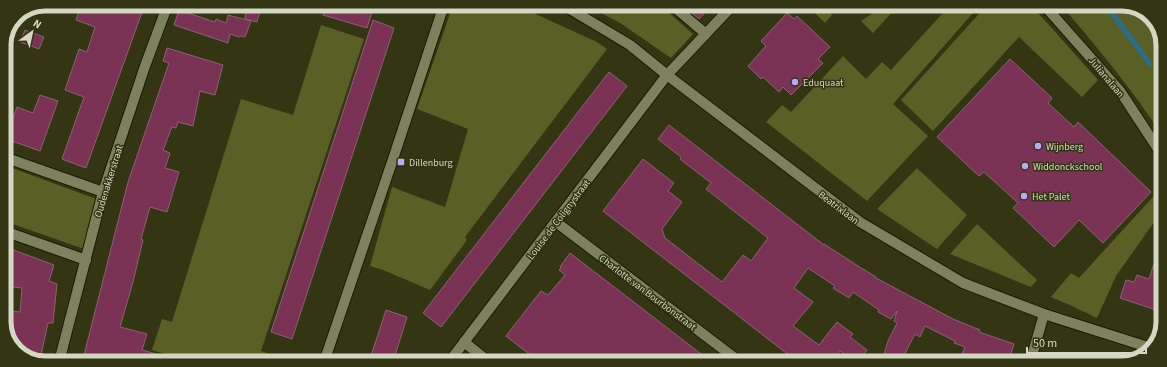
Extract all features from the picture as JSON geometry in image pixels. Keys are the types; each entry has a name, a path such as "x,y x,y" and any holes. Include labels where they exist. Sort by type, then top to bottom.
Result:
{"street":[{"name":"Oudenakkerstraat","path":"61,356 103,192 145,66 165,11"},
{"path":"326,356 390,170 442,11"},
{"name":"Beatrixlaan","path":"573,11 630,45 667,75 860,222 963,283 1044,314 1145,346"},
{"path":"679,11 706,34"},
{"name":"Louise de Colignystraat","path":"454,356 667,75 727,11"},
{"name":"Julianalaan","path":"1049,11 1120,91 1156,146"},
{"path":"11,159 103,192"},
{"name":"Charlotte van Bourbonstraat","path":"556,222 732,356"},
{"path":"11,233 86,260"},
{"path":"1032,356 1044,314"},
{"path":"464,342 482,356"}],"green space":[{"path":"451,11 529,11 597,42 607,49 465,237 467,240 430,290 370,266 392,187 445,207 468,129 417,109"},
{"path":"597,11 667,11 693,34 671,58 620,23"},
{"path":"813,11 829,11 832,15 825,23"},
{"path":"876,11 893,11 873,33 861,21"},
{"path":"945,11 975,11 893,104 928,136 867,201 766,122 782,105 791,112 843,56 866,79 882,62 891,70"},
{"path":"982,11 1036,11 1098,80 1082,97 1019,37 933,131 901,100"},
{"path":"1066,11 1130,12 1141,17 1151,28 1156,43 1156,126 1114,68"},
{"path":"321,25 364,39 261,351 277,356 172,356 152,350 162,319 172,322 241,99 293,115"},
{"path":"11,168 99,200 84,249 11,223"},
{"path":"917,168 967,215 937,249 877,209"},
{"path":"1156,194 1156,219 1116,276 1097,318 1051,297 1071,273 1079,278"},
{"path":"977,224 1037,280 1031,287 950,254"}],"building":[{"path":"79,11 142,11 86,168 62,159 84,97 65,90 79,49 87,52 95,27 76,20"},
{"path":"179,11 215,22 216,19 226,23 228,15 251,21 245,37 230,34 228,43 174,25"},
{"path":"246,11 260,11 257,22 245,19"},
{"path":"324,11 372,12 367,28 323,15"},
{"path":"689,11 706,11 699,19"},
{"path":"787,13 794,19 797,16 830,47 818,59 823,63 791,95 783,87 779,92 763,77 761,79 748,66 766,46 761,41"},
{"path":"373,20 394,28 292,339 271,332"},
{"path":"25,30 44,37 39,49 20,42"},
{"path":"167,48 223,65 215,95 200,91 193,126 178,122 176,128 172,127 163,150 170,153 165,168 179,172 167,212 150,207 141,239 143,240 133,282 120,327 147,334 142,350 164,356 87,356 84,355 128,182 169,63 163,61"},
{"path":"1010,59 1052,98 1048,103 1074,127 1078,122 1151,192 1103,243 1079,220 1054,247 1013,208 1018,203 984,172 979,176 937,137"},
{"path":"609,72 627,86 441,327 423,313"},
{"path":"40,95 58,101 40,151 11,141 11,124 17,107 33,113"},
{"path":"669,125 824,245 876,278 953,319 980,330 979,332 1014,344 1010,356 965,356 962,354 965,347 954,343 955,341 925,326 920,337 915,334 904,356 884,356 888,341 897,323 894,321 897,311 891,319 878,312 879,310 853,292 849,298 833,288 835,286 808,268 794,288 813,302 793,326 819,345 837,322 853,334 850,337 867,350 862,356 847,356 840,351 836,356 790,356 603,211 643,159 674,183 668,191 682,202 662,229 665,238 722,282 743,255 751,261 768,238 706,189 711,183 680,159 681,157 658,139"},
{"path":"11,249 54,265 49,281 57,284 53,323 48,323 41,355 32,353 21,346 12,330 11,311 20,312 22,288 11,287"},
{"path":"570,253 704,356 532,356 506,336 541,291 548,295 565,275 559,270 561,268 560,267"},
{"path":"1156,257 1156,310 1120,298 1126,280 1134,282 1137,275 1149,279"},
{"path":"386,310 407,317 395,356 371,356"}],"waterway":[{"path":"1110,11 1150,64"}],"place":[{"name":"Eduquaat","path":"795,82"},
{"name":"Wijnberg","path":"1038,146"},
{"name":"Dillenburg","path":"401,162"},
{"name":"Widdonckschool","path":"1025,166"},
{"name":"Het Palet","path":"1024,196"}]}
